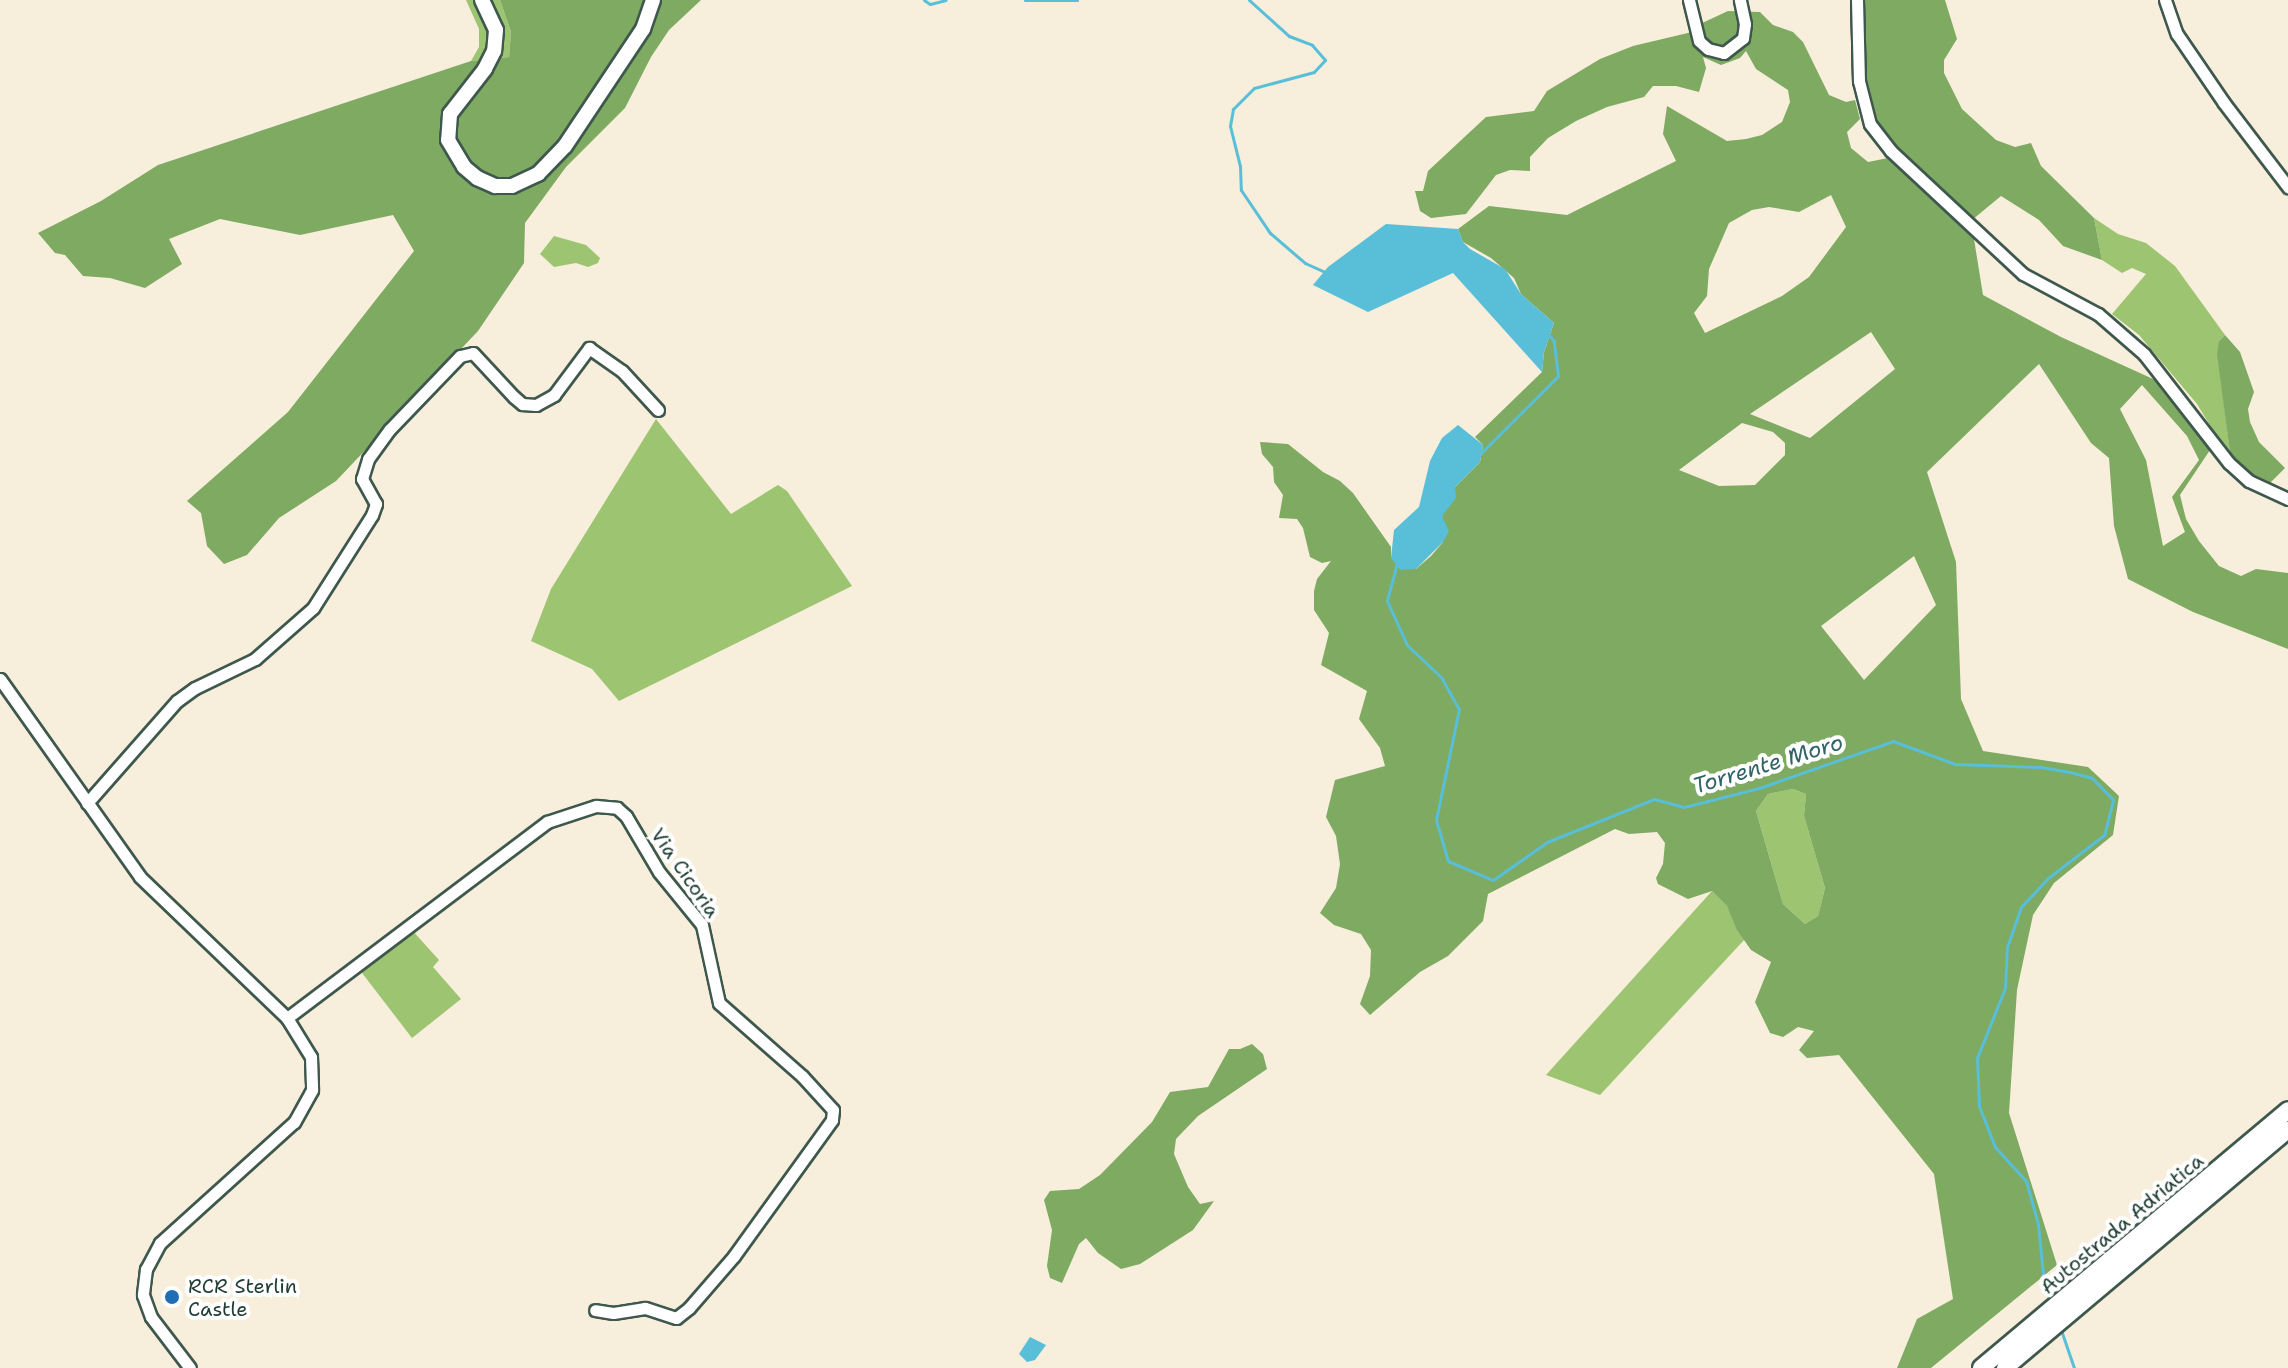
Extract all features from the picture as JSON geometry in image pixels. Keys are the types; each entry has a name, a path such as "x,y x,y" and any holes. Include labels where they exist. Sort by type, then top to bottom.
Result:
{"highway":[{"name":"Autostrada Adriatica","path":"1981,1368 2288,1110"},
{"name":"Autostrada Adriatica","path":"2005,1368 2288,1130"}],"main road":[{"path":"482,0 496,30 494,51 485,69 450,114 448,140 464,167 486,184 495,186 526,183 565,146 643,29 653,0"}],"street":[{"path":"1689,0 1699,41 1708,49 1724,53 1743,38 1745,24 1740,0"},
{"path":"1857,0 1859,81 1870,124 1891,151 2023,274 2098,314 2144,354 2229,463 2249,481 2288,499"},
{"path":"2165,0 2177,34 2224,103 2288,187"},
{"path":"87,803 177,701 195,688 255,659 313,608 372,515 376,504 362,479 368,459 390,429 460,356 473,353 522,404 536,405 554,395 589,348 622,371 658,410"},
{"path":"0,679 154,894 287,1018 311,1057 314,1075 304,1106 294,1122 160,1243 146,1269 143,1295 151,1317 190,1368"},
{"name":"Via Cicoria","path":"287,1018 547,822 596,806 617,808 626,816 659,872 702,925 719,1003 802,1076 833,1110 832,1120 743,1243 689,1308 676,1318 645,1308 613,1313 595,1310"}],"green space":[{"path":"466,0 500,0 511,32 509,57 471,61 479,47 479,29"},
{"path":"500,0 701,0 669,30 651,57 625,108 566,167 525,223 524,263 478,331 336,481 279,518 247,555 224,564 207,546 201,513 187,501 288,412 414,251 393,215 300,235 220,219 169,239 182,264 145,288 110,278 83,276 65,255 55,253 38,233 101,201 158,165 471,61 509,57 511,32"},
{"path":"1860,0 1945,0 1957,39 1944,60 1944,73 1962,109 1996,140 2015,147 2031,143 2041,166 2094,218 2102,260 2063,246 2039,220 2001,196 1972,220 1891,144 1873,114 1865,77"},
{"path":"1728,11 1760,12 1773,25 1793,32 1803,42 1829,95 1846,102 1855,100 1860,119 1847,132 1851,148 1868,162 1888,158 1974,239 1983,295 2061,337 2164,384 2212,447 2180,495 2186,519 2219,566 2241,576 2256,569 2288,573 2288,649 2193,612 2128,579 2114,526 2109,458 2091,443 2039,364 1927,472 1956,562 1961,699 1983,751 2088,767 2119,796 2113,835 2054,883 2033,915 2017,990 2009,1113 2057,1265 1931,1368 1897,1368 1917,1319 1953,1299 1934,1174 1839,1055 1807,1058 1799,1050 1814,1031 1798,1027 1783,1037 1770,1033 1755,1002 1771,962 1751,950 1737,930 1727,906 1712,891 1688,899 1658,884 1656,878 1663,864 1665,843 1657,832 1629,834 1615,829 1488,894 1483,921 1448,956 1420,972 1370,1015 1360,1004 1370,976 1371,950 1361,934 1334,925 1320,913 1336,888 1340,864 1336,836 1326,817 1335,780 1385,766 1380,748 1359,719 1367,691 1321,665 1329,633 1314,610 1314,591 1317,579 1331,561 1322,563 1310,557 1303,528 1297,519 1279,518 1283,495 1274,482 1273,467 1262,454 1260,442 1288,444 1323,472 1340,481 1353,493 1391,547 1391,558 1416,569 1431,556 1443,542 1442,516 1455,487 1480,462 1483,445 1475,437 1542,372 1544,352 1554,323 1521,294 1514,278 1491,258 1463,242 1458,229 1489,206 1567,215 1676,161 1663,134 1667,106 1727,141 1746,139 1762,135 1782,122 1790,102 1788,90 1756,69 1746,51 1740,58 1721,65 1703,57 1706,68 1699,92 1676,86 1653,86 1644,97 1607,107 1576,121 1548,138 1530,157 1530,171 1510,170 1496,175 1466,214 1431,218 1420,211 1415,191 1423,191 1428,171 1486,117 1534,111 1547,91 1600,59 1633,46 1692,32 1700,24","holes":["1831,195 1846,227 1809,277 1782,296 1705,333 1694,313 1707,296 1709,269 1729,223 1752,210 1769,207 1799,212","1871,332 1895,369 1810,438 1750,414","2142,385 2187,436 2199,460 2172,497 2185,532 2163,546 2146,460 2120,409","1742,423 1773,432 1785,443 1785,455 1755,485 1719,486 1679,470","1914,556 1936,605 1864,680 1821,626","1793,789 1806,794 1804,816 1825,888 1818,916 1805,924 1783,904 1756,811 1768,794"]},
{"path":"2094,218 2118,234 2146,243 2175,266 2225,335 2219,341 2220,371 2231,460 2197,404 2139,335 2112,314 2146,274 2132,268 2122,273 2102,260"},
{"path":"554,236 586,245 600,258 598,263 588,267 576,263 554,267 540,254"},
{"path":"2225,335 2240,352 2254,392 2248,409 2259,442 2285,468 2268,485 2231,460 2217,354 2219,341"},
{"path":"656,419 731,514 778,485 787,491 852,586 619,701 592,669 531,641 551,589"},
{"path":"1793,789 1806,794 1804,816 1825,888 1818,916 1805,924 1783,904 1756,811 1768,794"},
{"path":"1712,891 1727,906 1745,939 1600,1095 1546,1075"},
{"path":"411,929 439,960 433,967 461,999 412,1038 359,969"},
{"path":"1252,1044 1263,1054 1267,1069 1198,1116 1176,1139 1174,1154 1188,1187 1200,1204 1214,1201 1193,1230 1140,1264 1121,1269 1098,1253 1086,1238 1079,1244 1062,1283 1050,1278 1047,1266 1052,1230 1044,1200 1050,1191 1079,1189 1100,1175 1152,1122 1170,1092 1208,1087 1229,1049"}],"water":[{"path":"1386,224 1458,229 1463,242 1470,249 1505,269 1521,294 1554,323 1544,352 1542,372 1453,273 1368,312 1313,285 1328,267"},
{"path":"1458,425 1483,445 1480,462 1455,487 1456,498 1442,516 1449,531 1443,542 1416,569 1400,570 1391,558 1394,530 1419,507 1430,461 1442,438"},
{"path":"1030,1337 1046,1345 1035,1360 1027,1362 1019,1354"}],"waterway":[{"name":"Torrente Moro","path":"924,0 930,4 946,0"},
{"name":"Torrente Moro","path":"1025,0 1077,0"},
{"name":"Torrente Moro","path":"1249,0 1289,36 1312,45 1325,60 1314,72 1254,88 1233,109 1230,126 1240,166 1241,190 1270,233 1305,263 1327,273"},
{"name":"Torrente Moro","path":"1482,452 1558,376 1554,341 1548,334"},
{"name":"Torrente Moro","path":"1397,563 1387,601 1407,645 1441,677 1459,709 1436,820 1448,861 1493,880 1547,842 1654,799 1684,807 1759,788 1893,741 1955,764 2041,767 2070,772 2092,778 2113,800 2104,835 2048,878 2021,907 2007,947 2005,988 1977,1058 1979,1106 1995,1147 2026,1181 2038,1224 2044,1284 2050,1301"},
{"name":"Torrente Moro","path":"2061,1330 2074,1368"}],"place":[{"name":"RCR Sterlin Castle","path":"172,1297"}]}
